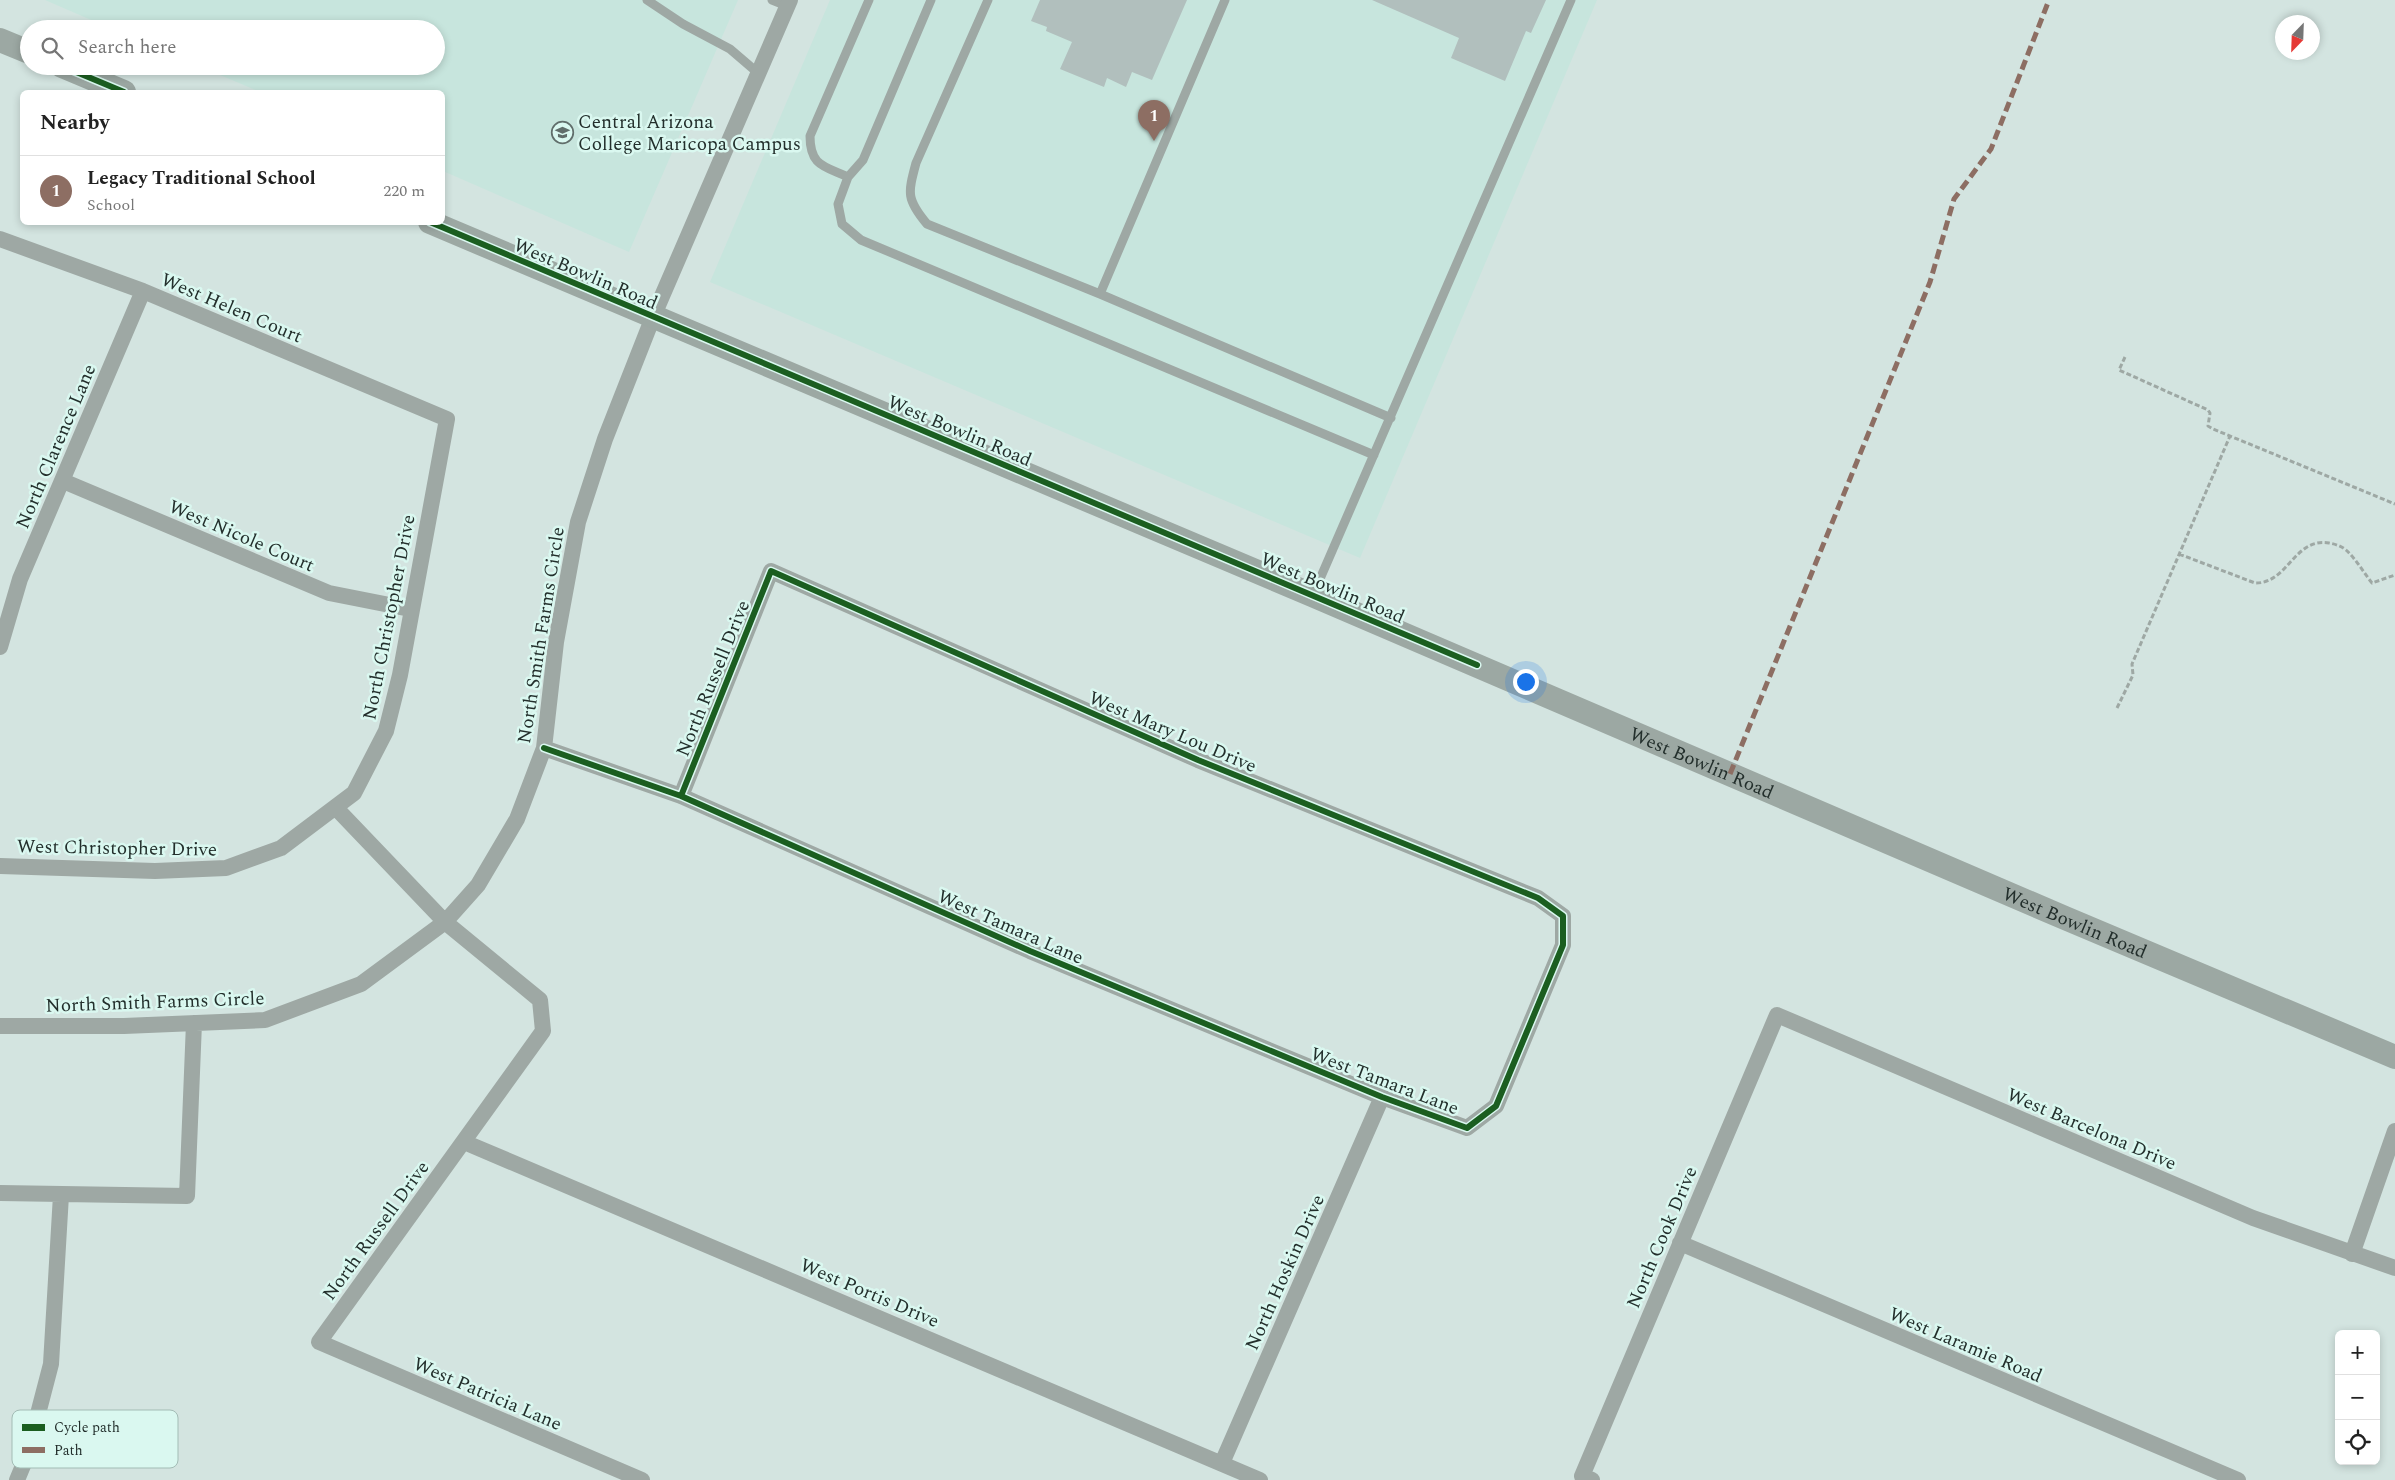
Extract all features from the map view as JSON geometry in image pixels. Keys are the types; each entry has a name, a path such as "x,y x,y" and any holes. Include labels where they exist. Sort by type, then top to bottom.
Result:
{"street":[{"name":"North Smith Farms Circle","path":"0,1026 124,1026 265,1020 361,984 445,922 478,885 517,819 544,748 556,642 578,522 605,439 652,317 758,73 783,2"},
{"path":"0,40 20,48"},
{"path":"83,75 119,90"},
{"name":"West Bowlin Road","path":"437,225 1312,595 2395,1057"},
{"name":"West Helen Court","path":"0,240 142,291 447,419"},
{"name":"North Clarence Lane","path":"0,647 20,580 142,291"},
{"name":"North Christopher Drive","path":"336,808 354,793 386,731 400,675 410,609 447,419"},
{"name":"West Nicole Court","path":"63,481 329,593 410,609"},
{"name":"North Russell Drive","path":"682,796 771,571"},
{"name":"West Mary Lou Drive","path":"771,571 1198,760 1538,898 1563,916 1563,945 1496,1106 1467,1128"},
{"name":"West Tamara Lane","path":"544,748 682,796 1030,951 1382,1097 1467,1128"},
{"name":"North Russell Drive","path":"319,1342 543,1031 540,1000 445,922 336,808"},
{"name":"West Christopher Drive","path":"0,866 155,871 226,868 281,848 336,808"},
{"name":"North Cook Drive","path":"1587,1478 1680,1243 1777,1015"},
{"name":"West Barcelona Drive","path":"1777,1015 2253,1218 2395,1268"},
{"path":"0,1194 188,1196 194,1023"},
{"name":"North Hoskin Drive","path":"1222,1463 1382,1097"},
{"path":"2352,1254 2395,1131"},
{"name":"West Portis Drive","path":"464,1142 1260,1480"},
{"path":"39,1410 51,1364 61,1195"},
{"name":"West Laramie Road","path":"1680,1243 2238,1480"},
{"name":"West Patricia Lane","path":"319,1342 642,1480"},
{"path":"17,1480 22,1468"}],"lane":[{"path":"648,0 682,24 730,49 758,73"},
{"path":"848,177 820,165 810,152 810,136 869,0"},
{"path":"932,0 863,160 848,177 838,204 842,224 861,240 1374,455"},
{"path":"988,0 916,163 910,187 912,206 927,224 1100,294 1391,418"},
{"path":"1100,294 1225,0"},
{"path":"1312,595 1391,418 1571,0"}],"path":[{"path":"2125,356 2119,370 2208,410 2210,413 2208,426 2395,504"},
{"path":"2117,708 2133,675 2132,664 2230,436"},
{"path":"2179,554 2262,583 2277,577 2301,550 2310,545 2324,542 2338,545 2347,551 2372,584 2395,575"}],"shaded area":[{"name":"Central Arizona College Maricopa Campus","path":"45,0 738,0 629,252 445,172 445,90 255,90 220,75 445,75 445,20 91,20"},
{"path":"830,0 1597,0 1360,558 710,282"}],"building":[{"path":"1040,0 1187,0 1152,80 1132,72 1126,87 1107,78 1104,87 1060,69 1072,42 1046,31 1047,27 1031,21"},
{"path":"1372,0 1546,0 1531,33 1526,31 1505,81 1451,58 1459,38"}],"marked path":[{"path":"1730,774 1930,282 1954,199 1991,149 2049,0"}],"cycle path":[{"path":"83,75 119,90"},
{"path":"437,225 1477,665"},
{"path":"544,748 681,796 1030,951 1382,1097 1467,1128 1496,1106 1563,945 1563,916 1538,898 1198,760 771,571 681,796"}],"place":[{"name":"Central Arizona College Maricopa Campus","path":"562,132"},
{"name":"Legacy Traditional School","path":"1154,141"}]}
